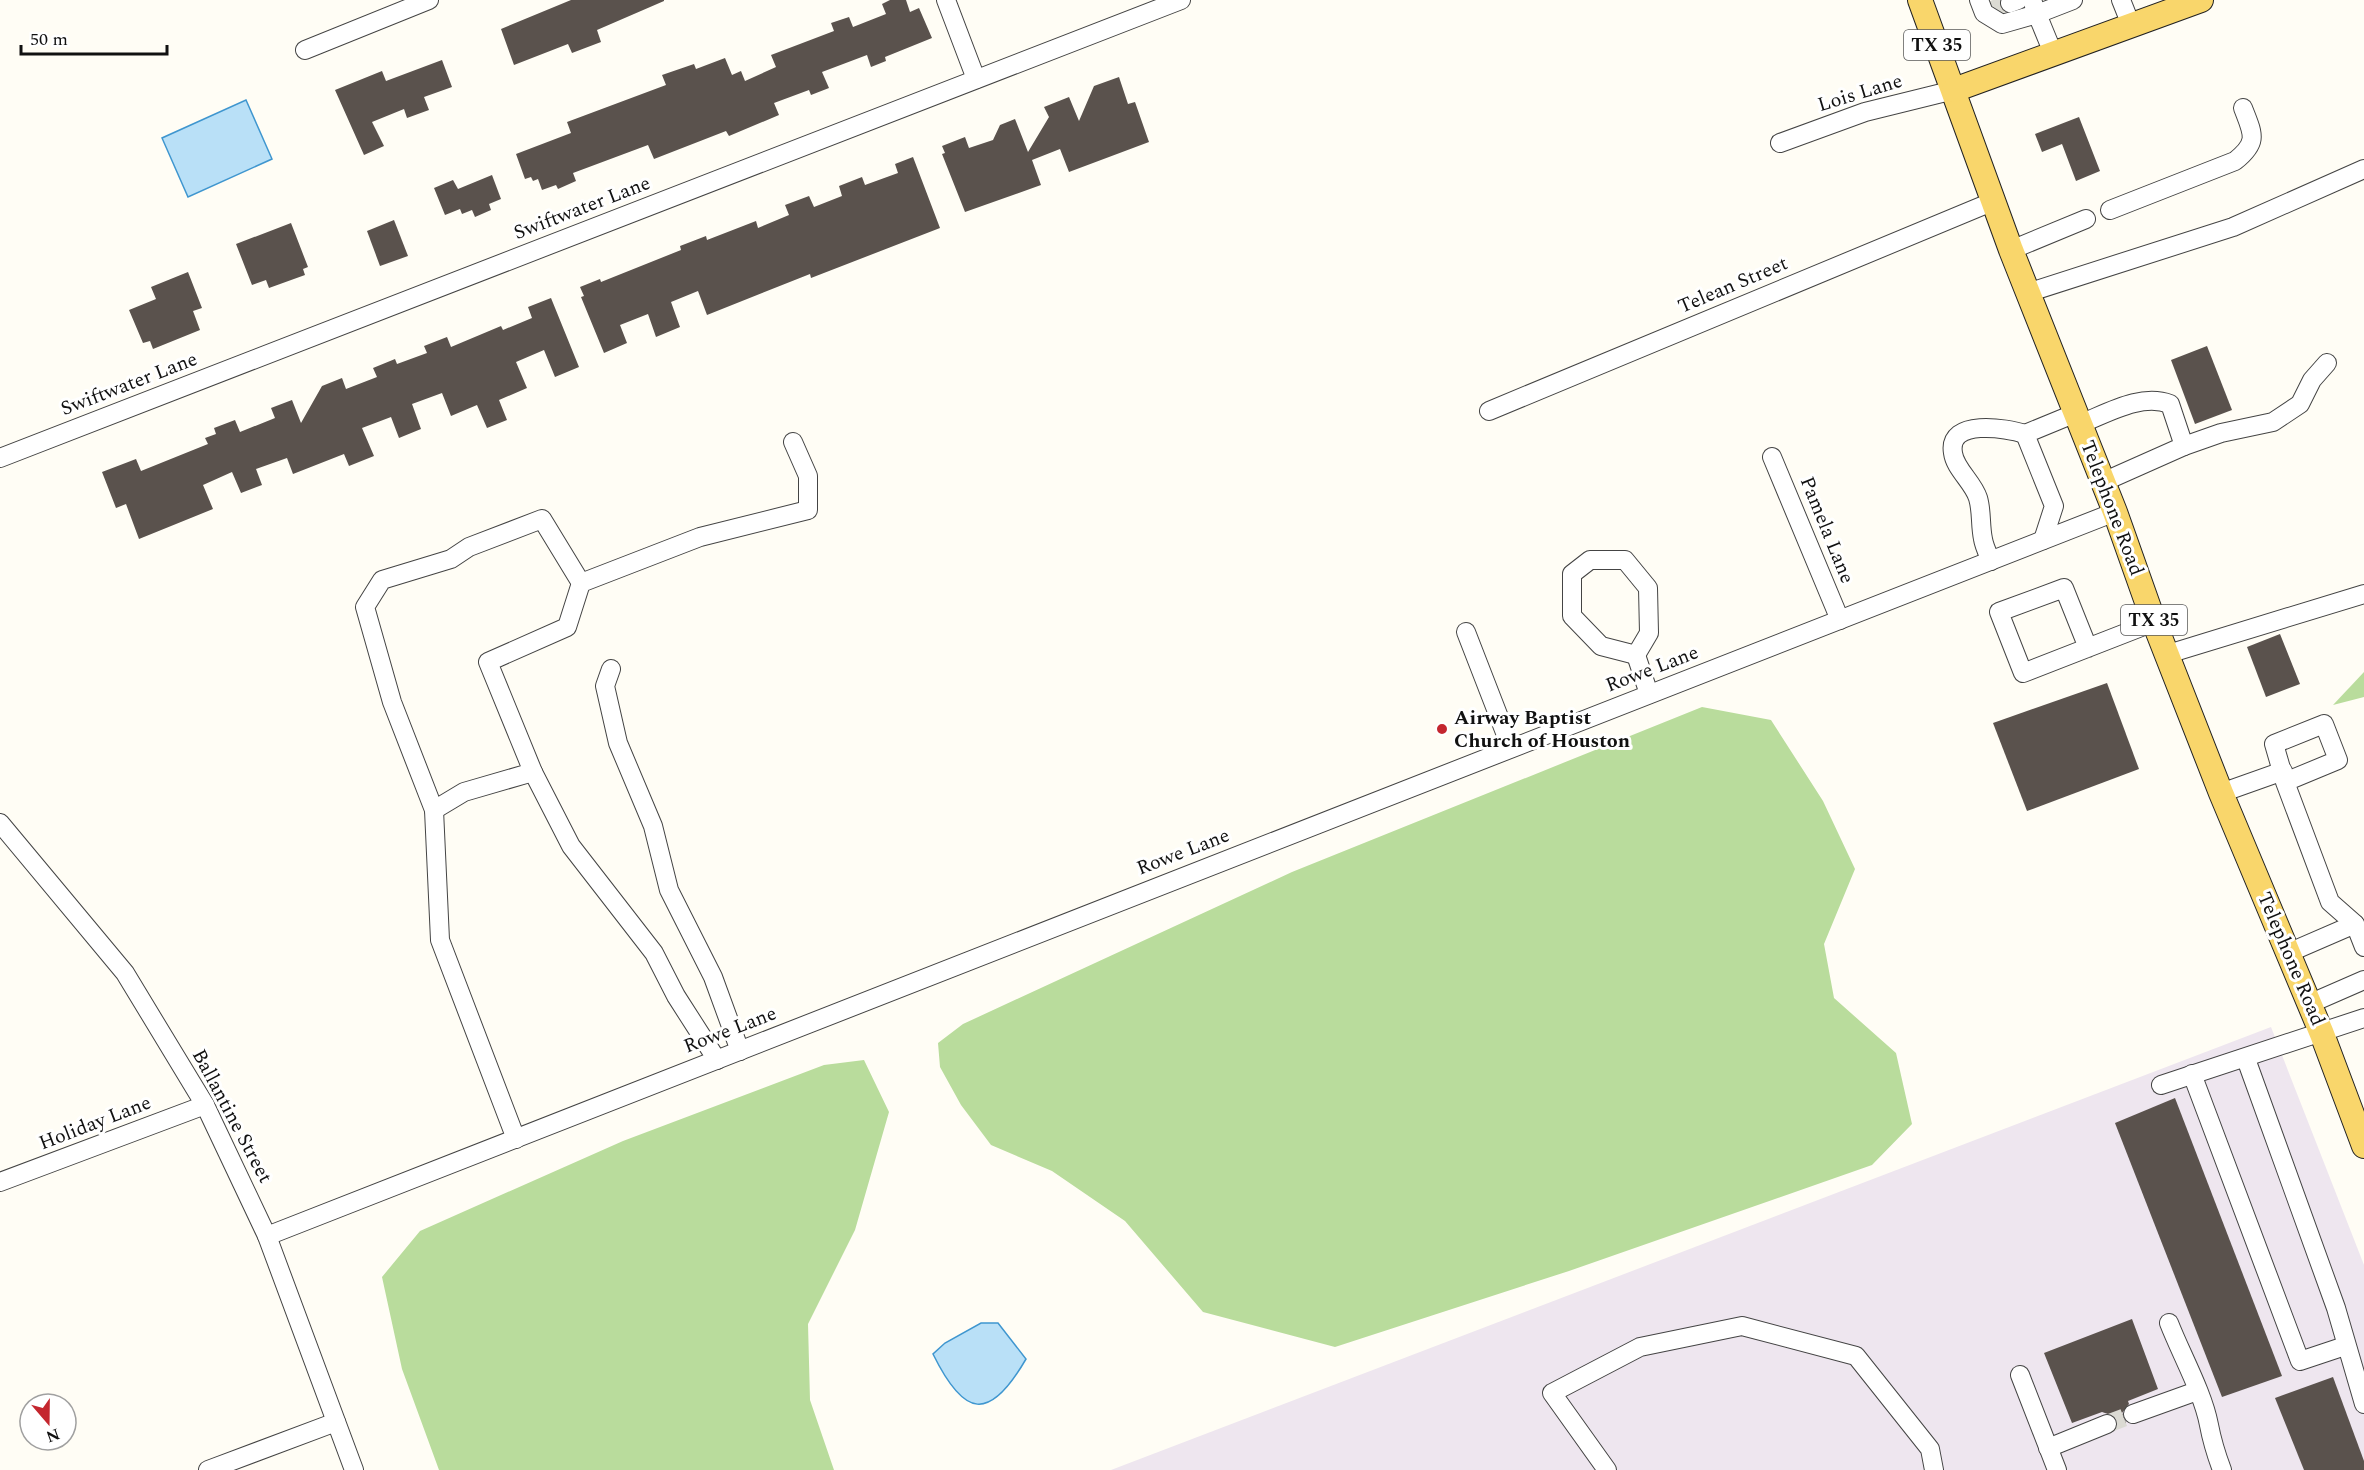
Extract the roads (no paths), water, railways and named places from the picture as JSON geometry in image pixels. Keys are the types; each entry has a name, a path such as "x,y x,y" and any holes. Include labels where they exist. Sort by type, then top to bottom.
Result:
{"main road":[{"name":"Telephone Road","path":"1920,0 2027,293 2115,512 2154,622 2221,793 2322,1034 2364,1146"},
{"path":"1954,90 2201,0"}],"street":[{"path":"946,0 976,79"},
{"name":"Swiftwater Lane","path":"0,458 1181,0"},
{"path":"1984,8 2002,24 2035,7 2073,0"},
{"path":"2121,0 2131,25"},
{"path":"304,50 423,1"},
{"path":"2035,7 2053,53"},
{"name":"Lois Lane","path":"1780,143 1865,112 1954,90"},
{"path":"2110,210 2235,161 2249,150 2254,135 2243,108"},
{"path":"2027,293 2233,227 2364,169"},
{"name":"Telean Street","path":"1489,411 1994,201"},
{"path":"2011,250 2086,219"},
{"path":"2103,482 2184,446 2221,433 2273,422 2300,404 2312,380 2327,363"},
{"path":"1990,561 1983,539 1980,505 1974,485 1955,460 1953,453 1954,442 1959,435 1983,427 2003,427 2025,434 2137,402 2156,399 2170,404 2184,446"},
{"path":"2025,434 2054,506 2043,540"},
{"path":"581,583 700,537 808,510 808,476 793,442"},
{"name":"Pamela Lane","path":"1772,457 1840,620"},
{"name":"Rowe Lane","path":"267,1236 2115,512"},
{"path":"516,1139 440,940 434,810 392,702 365,607 382,580 451,558 469,547 542,519 581,583 567,627 488,662 533,772 571,846 654,953 676,996 717,1060"},
{"path":"1636,655 1601,646 1572,616 1572,574 1590,560 1624,560 1648,588 1648,633 1636,655 1649,694"},
{"path":"2088,648 2064,588 1999,612 2023,673 2088,648 2154,622"},
{"path":"2168,654 2364,594"},
{"path":"1466,632 1511,748"},
{"path":"611,669 605,687 618,743 653,826 669,890 713,977 740,1051"},
{"path":"434,810 464,792 533,772"},
{"path":"2221,793 2284,777 2330,902 2355,924 2364,947"},
{"name":"Ballantine Street","path":"0,823 124,973 205,1105 267,1236 354,1470"},
{"path":"2288,953 2355,924"},
{"path":"2309,1004 2364,980"},
{"path":"2161,1085 2322,1034 2364,1018"},
{"path":"2246,1059 2336,1308 2345,1346 2364,1404"},
{"path":"2192,1074 2300,1361 2345,1346"},
{"name":"Holiday Lane","path":"0,1182 205,1105"},
{"path":"2169,1323 2197,1391 2209,1425 2209,1437 2222,1470"},
{"path":"1607,1470 1552,1393 1640,1347 1742,1326 1856,1356 1930,1449 1934,1470"},
{"path":"2020,1375 2057,1470"},
{"path":"2133,1414 2197,1391"},
{"path":"208,1470 336,1422"},
{"path":"2048,1448 2107,1424"}],"water":[{"path":"246,100 272,159 188,197 162,138"},
{"path":"981,1323 998,1323 1026,1359 1013,1380 1000,1394 988,1402 977,1404 966,1400 955,1390 933,1354 945,1343"}],"tunnel":[{"path":"1989,11 2010,3"},
{"path":"2107,1424 2133,1414"}],"place":[{"name":"Airway Baptist Church of Houston","path":"1442,729"}]}
